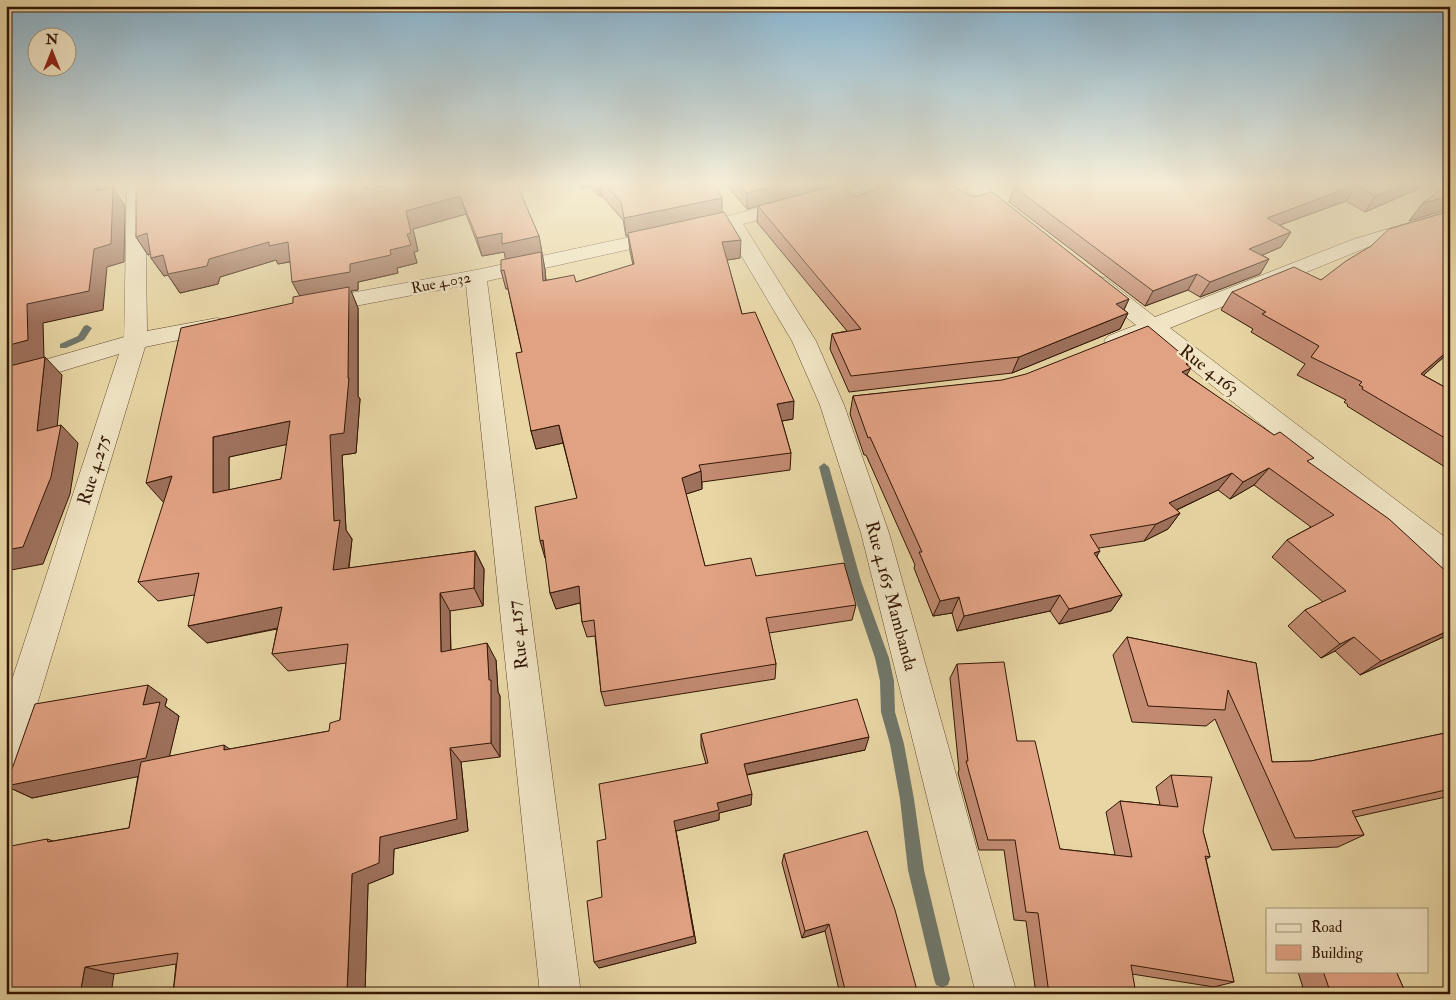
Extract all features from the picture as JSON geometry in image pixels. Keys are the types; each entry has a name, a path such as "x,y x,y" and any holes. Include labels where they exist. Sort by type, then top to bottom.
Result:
{"street":[{"name":"Rue 4.275","path":"6,751 135,341 136,229"},
{"name":"Rue 4.032","path":"301,310 476,277 696,229"},
{"name":"Rue 4.165 Mambanda","path":"736,229 842,404 997,994"},
{"path":"1099,348 1361,243 1410,229"},
{"name":"Rue 4.163","path":"1083,272 1450,558"},
{"name":"Rue 4.157","path":"476,277 560,994"},
{"path":"6,380 135,341 232,322"}],"building":[{"path":"6,229 112,229 111,244 94,249 89,291 27,304 28,340 6,346"},
{"path":"136,229 410,229 411,233 407,234 411,245 390,250 391,255 350,264 350,272 292,282 288,242 269,246 269,242 209,259 207,266 168,274 163,255 151,258 147,233 136,237"},
{"path":"473,229 536,229 539,236 502,244 502,233 477,238"},
{"path":"648,229 734,229 741,240 722,242 742,314 755,312 794,401 777,404 791,453 699,465 701,471 682,478 705,566 751,558 756,576 844,563 856,605 766,618 776,664 601,692 594,620 582,622 579,586 550,593 543,540 540,541 535,507 577,498 559,425 531,431 516,353 522,352 504,270 501,271 501,260 541,252 543,281 574,275 576,282 634,264 628,233"},
{"path":"777,229 1039,229 1129,299 1116,304 1128,313 1019,357 851,376 832,334 861,329"},
{"path":"1070,229 1285,229 1291,232 1249,249 1269,259 1210,282 1197,274 1153,291"},
{"path":"1389,229 1450,229 1450,349 1421,374 1450,390 1450,441 1362,389 1363,387 1359,385 1362,382 1311,357 1319,346 1262,314 1266,312 1232,292 1294,267 1321,280 1346,261 1371,246"},
{"path":"349,287 349,378 344,433 330,435 334,521 340,520 333,570 475,551 474,588 440,593 441,652 487,643 489,680 491,680 491,743 450,748 457,819 380,837 379,863 352,874 347,991 333,994 173,994 178,953 85,967 80,994 6,994 6,847 47,839 48,842 129,828 141,762 224,745 224,750 329,731 330,723 340,720 348,644 272,654 282,607 188,626 199,573 138,582 172,476 146,483 181,328 293,303 293,297","holes":["290,421 281,479 213,493 213,437"]},
{"path":"1148,326 1190,361 1186,364 1191,368 1182,372 1274,435 1280,432 1314,458 1307,461 1389,519 1450,575 1450,630 1381,661 1354,637 1340,644 1305,610 1346,591 1287,540 1334,515 1269,468 1243,482 1232,473 1169,503 1180,513 1156,524 1090,535 1100,551 1094,553 1122,595 1069,609 1060,595 964,616 959,597 940,601 919,552 922,552 870,437 868,438 853,396 1002,380 1026,374"},
{"path":"45,357 37,431 61,425 51,477 23,547 6,550 6,367"},
{"path":"1127,637 1256,663 1272,762 1311,761 1450,732 1450,789 1352,811 1364,835 1295,838 1228,690 1225,710 1148,706"},
{"path":"1004,662 1017,741 1035,741 1060,849 1132,857 1120,801 1178,807 1171,775 1212,777 1203,831 1210,857 1205,856 1234,982 1131,965 1136,994 1049,994 1038,913 1026,912 1015,840 988,840 966,761 968,761 957,664"},
{"path":"148,685 143,705 160,702 146,758 6,786 35,704"},
{"path":"857,699 869,737 744,764 752,794 717,803 719,810 674,821 694,936 594,962 587,901 602,897 597,841 606,839 599,784 708,763 701,734"},
{"path":"867,831 895,910 918,994 846,994 829,924 805,931 784,854"},
{"path":"1323,972 1396,972 1406,994 1331,994"}],"waterway":[{"path":"63,346 81,338 87,328"},
{"path":"824,467 855,581 882,658 887,681 888,712 897,744 907,799 916,870 942,979"}]}
